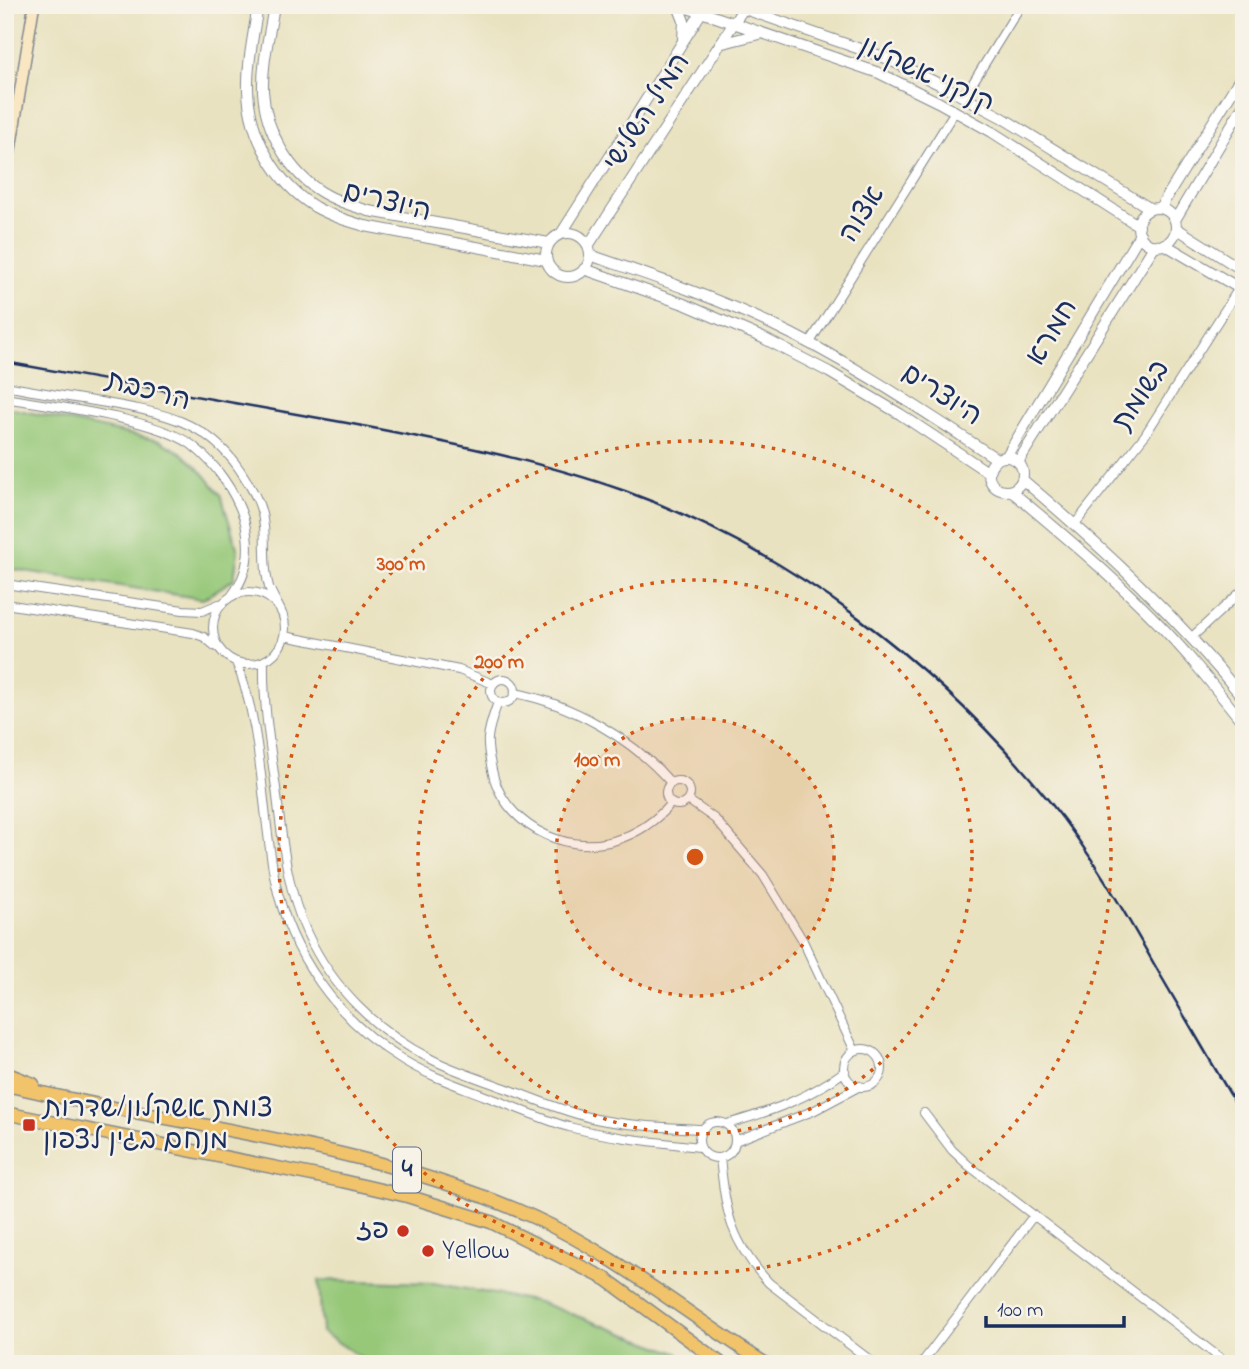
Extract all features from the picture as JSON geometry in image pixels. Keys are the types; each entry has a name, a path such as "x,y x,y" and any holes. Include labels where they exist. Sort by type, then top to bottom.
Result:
{"highway":[{"path":"5,1073 82,1101"},
{"name":"4","path":"5,1085 293,1141 405,1169 480,1194 575,1239 766,1364"},
{"name":"4","path":"5,1113 342,1181 407,1196 491,1222 606,1279 723,1364"}],"main road":[{"path":"5,23 8,5"},
{"path":"5,183 34,5"}],"street":[{"name":"היוצרים","path":"258,5 248,71 251,116 259,141 272,164 292,188 313,206 338,218 365,226 546,260"},
{"name":"היוצרים","path":"274,5 264,72 266,113 273,135 303,177 322,193 369,211 549,243"},
{"path":"764,5 769,18"},
{"path":"964,97 1021,5"},
{"path":"677,6 684,21 683,41"},
{"name":"קנקני אשקלון","path":"677,6 703,8 735,24 879,73 992,132 1140,230"},
{"name":"קנקני אשקלון","path":"740,6 886,58 1001,117 1155,209"},
{"name":"המיל השלישי","path":"589,250 735,24 740,6"},
{"name":"המיל השלישי","path":"561,234 703,8"},
{"path":"722,43 764,33"},
{"path":"1241,290 1160,245 1146,242 1140,230 1142,216 1155,209 1244,72"},
{"path":"1160,245 1172,238 1175,224 1244,104"},
{"name":"אצוה","path":"809,344 955,111"},
{"path":"1155,209 1169,212 1175,224 1244,271"},
{"name":"חמרא","path":"1002,458 1140,230"},
{"path":"561,234 575,234 584,239 589,250 588,265 575,276 565,277 552,271 546,260 549,243 561,234"},
{"name":"חמרא","path":"1018,462 1160,245"},
{"name":"היוצרים","path":"589,250 690,289 770,324 908,400 1002,458"},
{"name":"היוצרים","path":"584,269 684,304 763,338 829,372 900,414 989,473"},
{"name":"בשומת","path":"1075,524 1144,435 1241,290"},
{"name":"הרכבת","path":"5,386 159,413 186,422 208,435 232,459 249,484 260,508 265,530 269,588 281,611"},
{"name":"הרכבת","path":"5,398 124,420 165,431 190,444 207,458 225,480 240,508 247,530 247,567 232,595"},
{"path":"1002,458 1018,462 1023,471 1023,480 1016,489 997,489 992,484 989,473 992,464 1002,458"},
{"path":"1023,480 1075,524 1192,637 1244,699"},
{"path":"1011,491 1166,632 1244,724"},
{"path":"5,584 202,611 214,608 232,595 243,591 265,595 281,611 284,636 275,653 264,661 249,665 225,656 204,637 193,633 5,604"},
{"path":"1192,637 1244,589"},
{"path":"218,648 213,637 212,624 222,602"},
{"path":"284,636 458,670 493,684"},
{"path":"264,661 263,692 289,877 307,932 321,959 343,990 387,1033 433,1060 461,1072 596,1119 701,1129"},
{"path":"236,662 249,698 267,829 281,905 294,939 309,967 331,998 379,1044 427,1073 557,1123 625,1139 700,1147"},
{"path":"501,679 508,680 513,684 515,694 510,701 498,702 491,693 493,684 501,679"},
{"path":"515,694 547,701 597,726 647,758 671,783"},
{"path":"498,702 488,741 493,776 498,791 508,806 531,828 564,842 597,844 634,833 653,822 671,803"},
{"path":"680,781 688,786 688,800 680,805 668,800 666,791 671,783 680,781"},
{"path":"688,800 715,819 763,875 802,939 855,1051"},
{"path":"727,1124 732,1129 735,1141 732,1150 720,1158 706,1155 700,1147 698,1136 701,1129 713,1121 727,1124 763,1114 807,1096 845,1071 848,1057 855,1051 867,1049 874,1052 882,1064 879,1078 867,1086 853,1083 845,1071"},
{"path":"735,1141 813,1111 860,1086"},
{"path":"924,1114 952,1150 968,1165 1228,1364"},
{"path":"720,1158 725,1202 732,1229 741,1248 755,1267 769,1283 875,1364"},
{"path":"921,1364 1034,1215"}],"green space":[{"path":"5,407 160,441 182,453 221,495 238,551 234,579 203,599 5,568"},
{"path":"319,1280 433,1283 539,1302 677,1353 691,1364 371,1364 322,1332"}],"railway":[{"path":"5,362 305,415 488,452 557,469 625,491 686,516 746,546 803,580 911,659 1007,752 1050,802 1107,884 1244,1118"}],"place":[{"name":"צומת אשקלון/שדרות מנחם בגין לצפון","path":"29,1125"},
{"name":"פז","path":"403,1231"},
{"name":"Yellow","path":"428,1251"}]}
